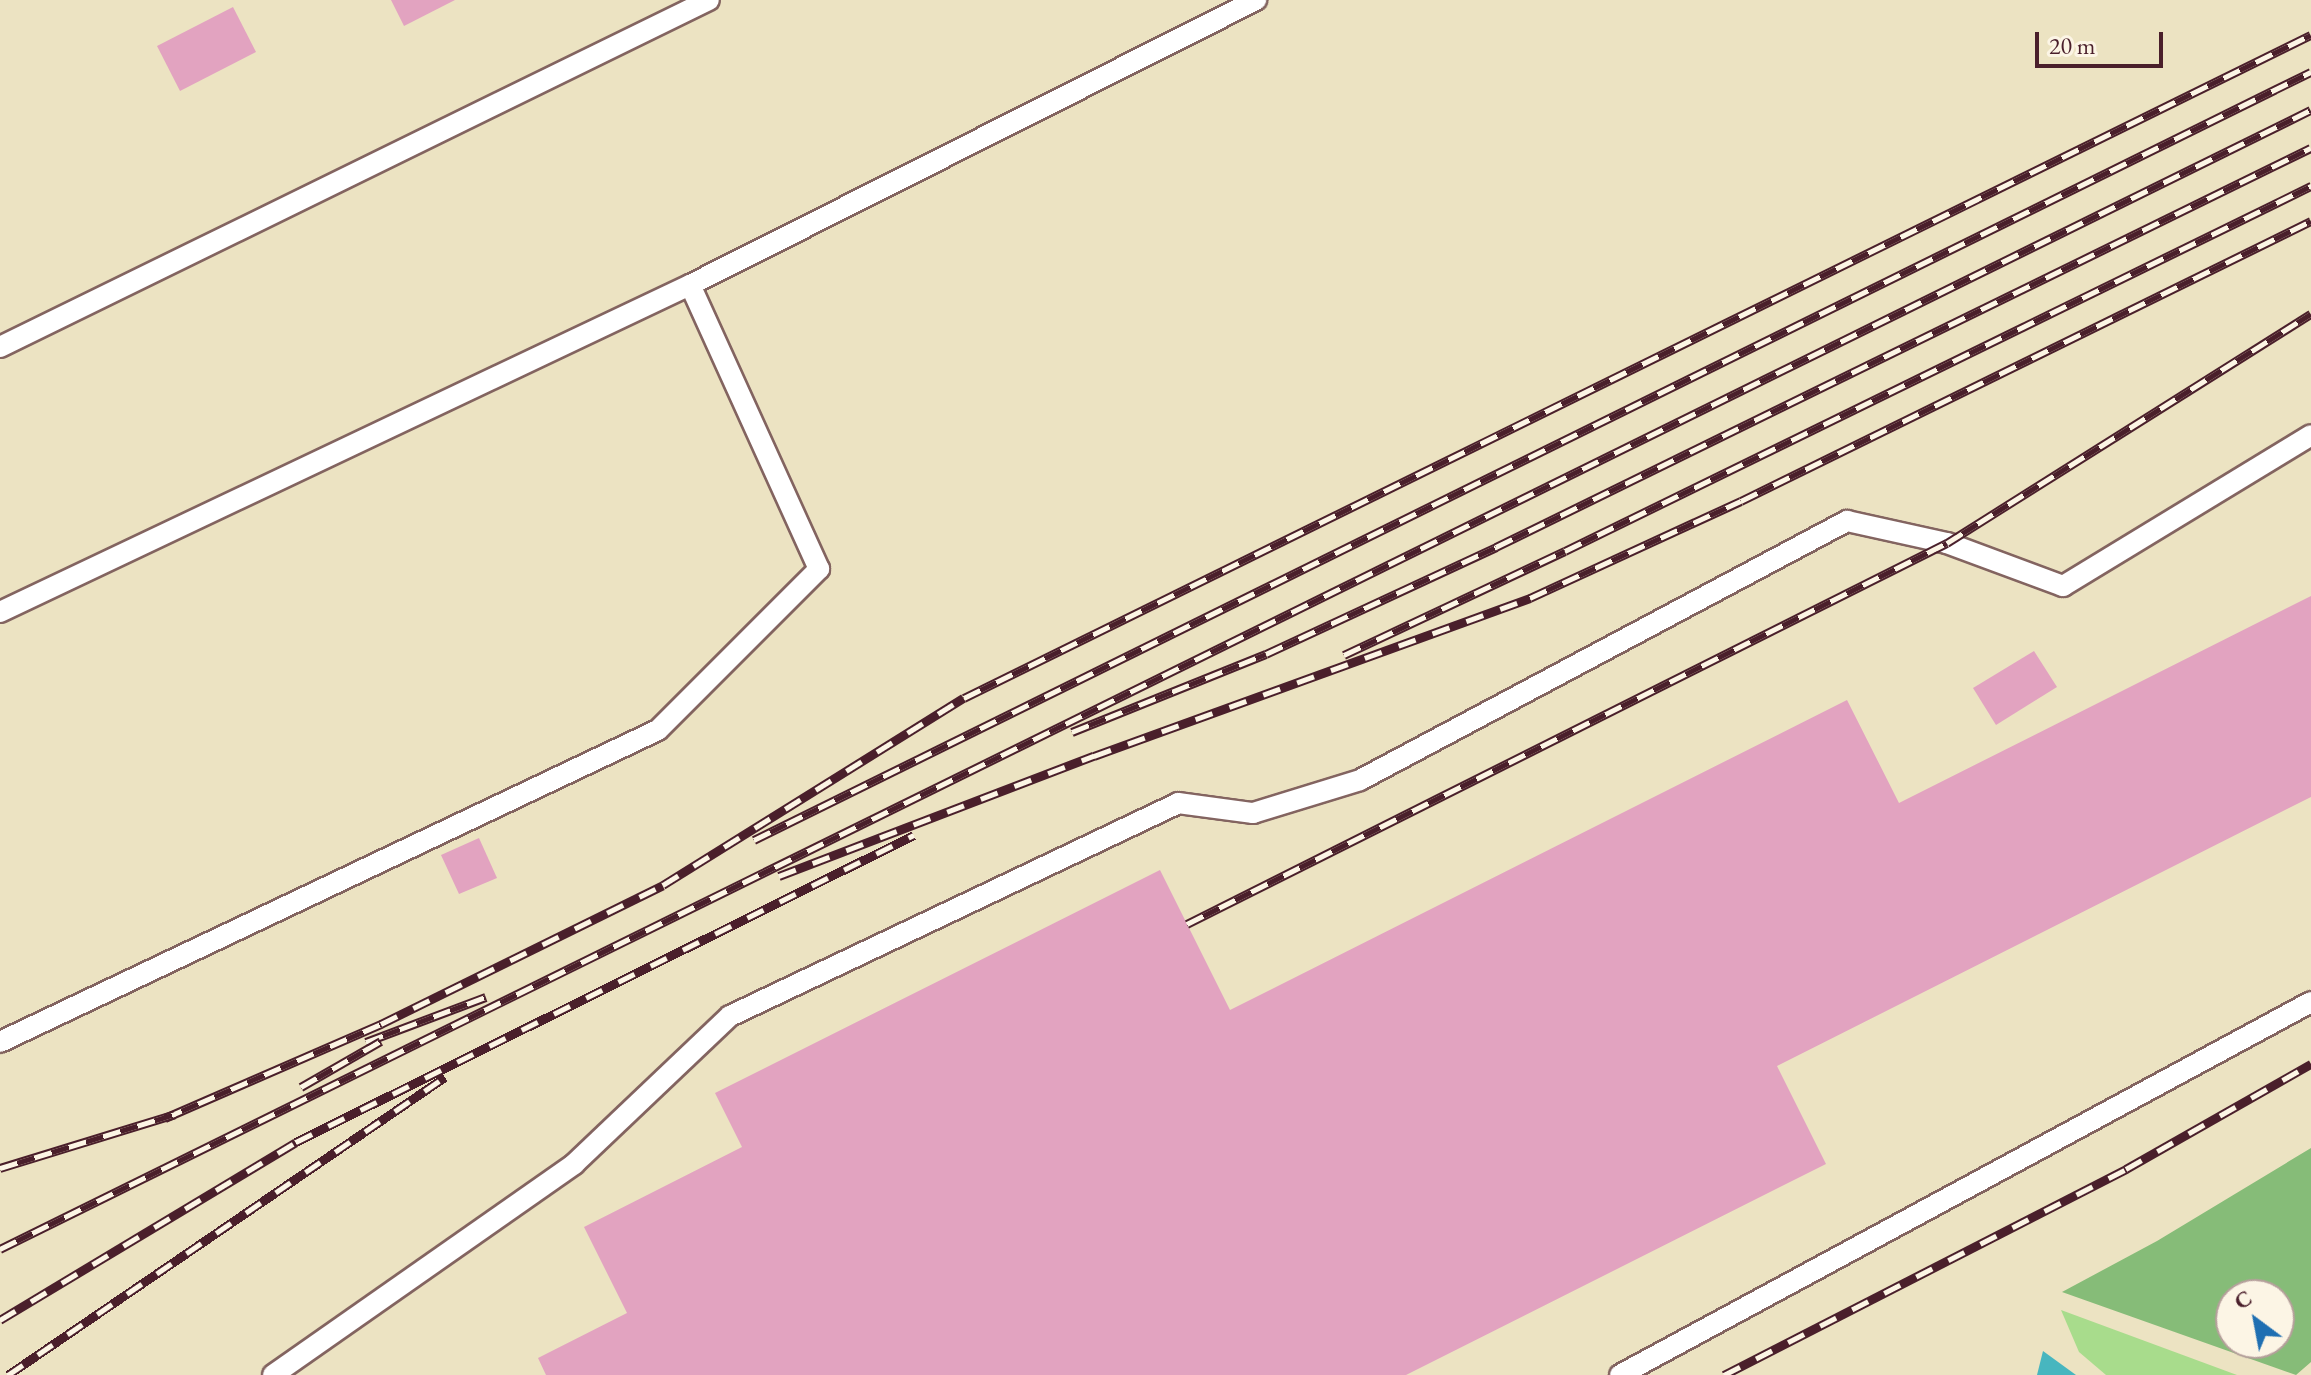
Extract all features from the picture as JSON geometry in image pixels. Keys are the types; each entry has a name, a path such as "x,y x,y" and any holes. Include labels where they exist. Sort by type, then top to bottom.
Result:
{"lane":[{"path":"0,347 709,0"},
{"path":"0,612 690,285 1256,0"},
{"path":"0,1042 658,730 819,569 690,285"},
{"path":"273,1375 574,1164 730,1016 1178,803 1253,813 1360,780 1847,521 1947,543 2063,586 2311,435"},
{"path":"1620,1375 2311,1002"}],"green space":[{"path":"2311,1148 2311,1362 2296,1375 2251,1359 2295,1359 2295,1279 2215,1279 2215,1346 2062,1292 2157,1241"},
{"path":"2061,1310 2237,1375 2106,1375 2079,1352"}],"water":[{"path":"2043,1351 2076,1375 2037,1375"}],"building":[{"path":"391,0 455,0 404,26"},
{"path":"233,7 256,52 180,91 157,46"},
{"path":"2311,596 2311,797 1777,1066 1826,1164 1406,1375 546,1375 538,1358 627,1313 584,1227 742,1147 715,1093 1160,870 1230,1010 1847,700 1899,803"},
{"path":"2034,651 2057,687 1996,725 1973,688"},
{"path":"479,838 497,878 459,894 441,855"}],"railway":[{"path":"165,1118 381,1024 663,885 964,698 2311,35"},
{"path":"754,840 2311,72"},
{"path":"0,1249 2311,110"},
{"path":"1072,732 1266,654 1496,547 2311,148"},
{"path":"1344,655 1565,551 2311,186"},
{"path":"779,876 1094,756 1530,598 1741,501 2311,221"},
{"path":"1187,924 1947,543 2311,314"},
{"path":"0,1320 296,1142 914,835"},
{"path":"366,1042 486,997"},
{"path":"301,1087 381,1041"},
{"path":"1724,1375 2126,1169 2311,1064"},
{"path":"8,1375 445,1077"},
{"path":"0,1168 175,1114"}]}
